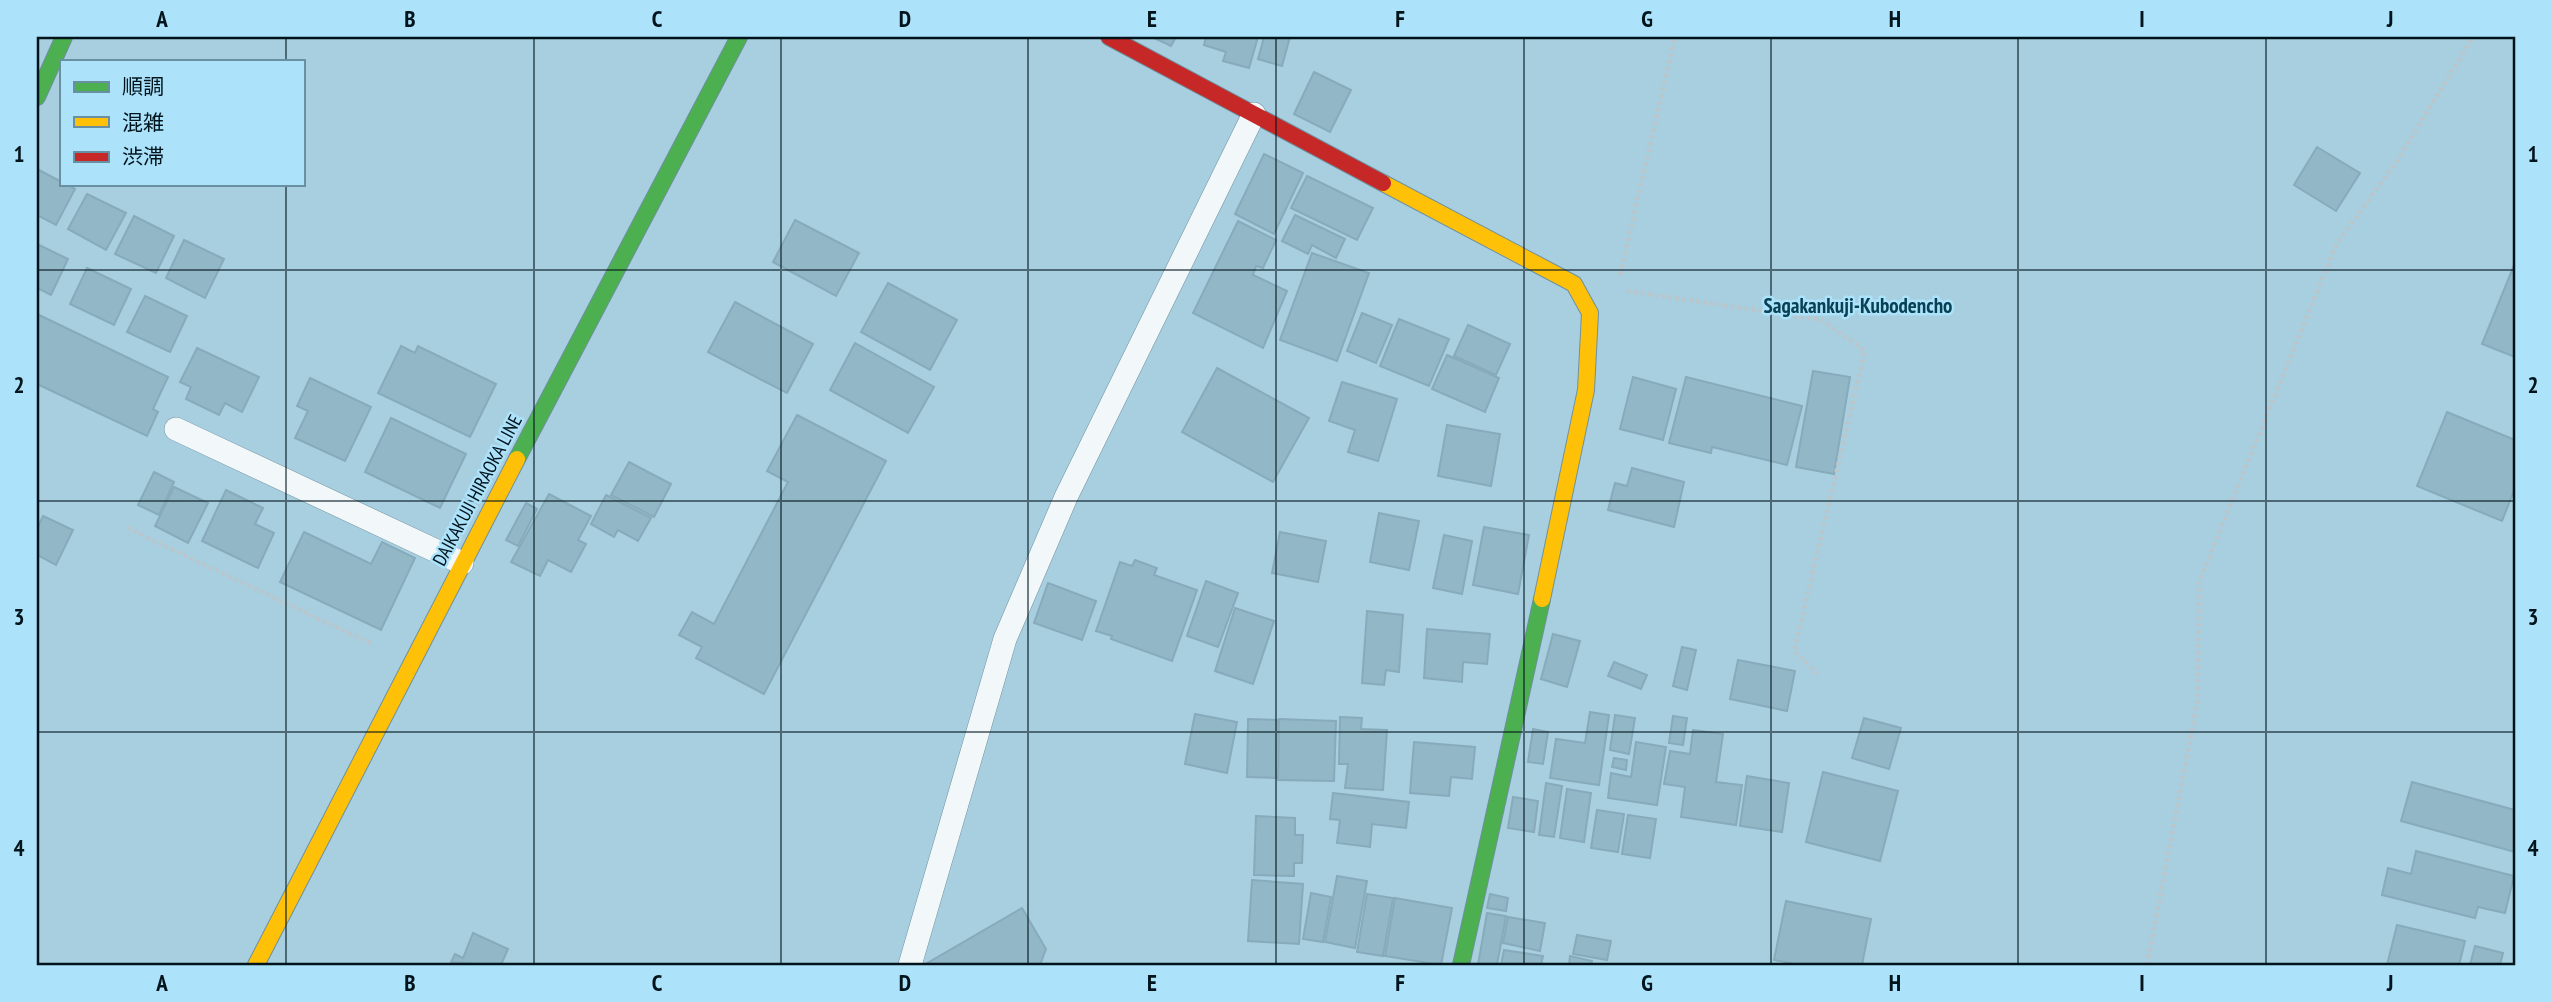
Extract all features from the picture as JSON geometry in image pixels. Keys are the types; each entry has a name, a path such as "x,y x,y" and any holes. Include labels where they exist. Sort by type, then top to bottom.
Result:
{"street":[{"path":"37,97 64,37"},
{"name":"DAIKAKUJI HIRAOKA LINE","path":"256,965 410,663 738,37"},
{"path":"1109,37 1574,284 1590,313 1586,390 1567,487 1461,965"}],"lane":[{"path":"910,965 1005,639 1066,497 1254,114"},
{"path":"176,429 463,563"}],"path":[{"path":"1619,276 1675,37"},
{"path":"2147,965 2198,698 2199,582 2336,245 2397,161 2473,37"},
{"path":"1574,284 1822,320 1865,351 1794,651 1820,676"},
{"path":"127,528 410,663"}],"building":[{"path":"1152,37 1176,37 1171,46"},
{"path":"1206,37 1258,37 1249,68 1223,61 1226,52 1204,45"},
{"path":"1264,37 1290,37 1282,66 1258,59"},
{"path":"1314,72 1351,90 1330,132 1294,114"},
{"path":"2317,147 2360,173 2336,211 2294,185"},
{"path":"1264,154 1303,173 1274,234 1235,214"},
{"path":"37,169 60,181 60,186 75,189 56,225 37,215"},
{"path":"1307,176 1373,208 1357,240 1291,208"},
{"path":"87,194 126,213 106,250 68,229"},
{"path":"1295,215 1345,239 1336,258 1312,245 1308,254 1282,241"},
{"path":"134,216 174,236 156,273 115,254"},
{"path":"795,220 859,253 836,296 773,262"},
{"path":"1238,221 1276,240 1263,268 1256,266 1253,275 1287,291 1263,348 1193,313"},
{"path":"184,240 224,259 205,298 166,278"},
{"path":"37,244 68,259 51,295 37,288"},
{"path":"1312,253 1369,273 1337,361 1280,340"},
{"path":"2515,266 2515,357 2482,344"},
{"path":"87,268 131,289 114,325 70,304"},
{"path":"888,283 957,320 930,370 861,332"},
{"path":"145,296 187,316 170,352 127,332"},
{"path":"735,302 813,344 787,393 708,352"},
{"path":"1362,313 1392,325 1376,363 1347,351"},
{"path":"37,314 168,377 153,409 158,412 147,436 37,384"},
{"path":"1399,319 1449,339 1429,386 1380,366"},
{"path":"1468,325 1510,344 1496,375 1454,356"},
{"path":"855,343 934,387 908,433 830,390"},
{"path":"401,346 415,353 418,346 496,384 470,437 378,393"},
{"path":"197,348 259,377 242,412 225,403 219,415 186,399 191,387 180,382"},
{"path":"1447,355 1499,378 1485,412 1432,389"},
{"path":"1217,368 1309,418 1273,482 1182,432"},
{"path":"1813,371 1850,377 1834,474 1796,467"},
{"path":"1633,377 1676,389 1663,440 1620,429"},
{"path":"1686,377 1802,406 1787,465 1712,447 1711,453 1669,443"},
{"path":"310,378 371,407 345,461 295,438 308,411 297,406"},
{"path":"1342,382 1397,399 1378,461 1348,452 1355,430 1329,421"},
{"path":"2447,412 2515,440 2515,488 2502,521 2417,486"},
{"path":"797,415 886,461 764,694 696,658 702,647 679,635 692,612 714,624 788,482 767,471"},
{"path":"391,418 466,454 440,508 365,472"},
{"path":"1447,425 1500,434 1491,486 1438,476"},
{"path":"629,462 671,484 654,517 611,495"},
{"path":"1632,468 1684,482 1674,527 1608,510 1615,483 1627,486"},
{"path":"154,472 174,482 159,515 138,505"},
{"path":"174,487 208,503 188,543 155,526"},
{"path":"226,490 263,508 255,524 274,533 258,568 202,541"},
{"path":"549,494 591,516 578,540 586,544 571,572 548,560 540,576 511,562"},
{"path":"606,495 651,518 638,541 618,530 614,537 591,524"},
{"path":"526,503 537,509 518,546 506,540"},
{"path":"1379,513 1419,521 1409,570 1370,562"},
{"path":"43,516 73,530 56,565 37,555 37,529"},
{"path":"1484,527 1529,535 1518,594 1473,585"},
{"path":"304,532 371,564 382,542 415,558 381,630 280,582"},
{"path":"1280,532 1326,541 1318,582 1272,573"},
{"path":"1444,535 1472,541 1462,594 1433,588"},
{"path":"1135,560 1157,568 1154,575 1197,590 1172,661 1096,631 1120,562 1132,566"},
{"path":"1206,581 1238,593 1218,647 1187,636"},
{"path":"1048,583 1096,601 1082,640 1034,623"},
{"path":"1235,608 1274,621 1253,684 1215,671"},
{"path":"1367,611 1403,615 1399,672 1386,670 1384,685 1362,683"},
{"path":"1427,629 1490,634 1487,664 1463,662 1462,682 1424,678"},
{"path":"1553,634 1580,641 1567,687 1541,679"},
{"path":"1682,647 1696,650 1687,690 1673,686"},
{"path":"1738,660 1795,671 1787,711 1730,699"},
{"path":"1614,662 1647,675 1641,689 1608,676"},
{"path":"1590,712 1609,715 1599,785 1550,778 1556,739 1585,743"},
{"path":"1195,714 1237,722 1227,773 1185,764"},
{"path":"1615,715 1635,718 1629,754 1610,750"},
{"path":"1673,716 1687,718 1683,745 1669,743"},
{"path":"1340,717 1362,718 1361,729 1387,730 1383,790 1345,788 1348,764 1339,764"},
{"path":"1864,718 1901,728 1889,769 1852,758"},
{"path":"1248,719 1277,720 1276,778 1247,777"},
{"path":"1279,719 1336,721 1334,781 1278,780"},
{"path":"1533,729 1548,732 1543,764 1528,762"},
{"path":"1693,730 1723,734 1716,782 1742,785 1736,825 1681,817 1685,787 1664,784 1670,751 1690,754"},
{"path":"1414,742 1475,747 1472,779 1451,777 1449,796 1410,793"},
{"path":"1636,742 1666,747 1657,805 1608,798 1611,773 1631,777"},
{"path":"1614,758 1627,760 1626,770 1612,767"},
{"path":"1823,772 1898,791 1880,861 1806,842"},
{"path":"1747,776 1789,783 1782,832 1740,826"},
{"path":"2412,782 2515,810 2515,852 2401,821"},
{"path":"1546,783 1562,786 1554,837 1539,835"},
{"path":"1567,789 1591,793 1584,842 1560,838"},
{"path":"1333,793 1409,802 1406,828 1372,824 1370,847 1337,843 1340,820 1330,819"},
{"path":"1513,797 1538,801 1534,832 1508,828"},
{"path":"1597,810 1624,814 1618,852 1591,848"},
{"path":"1628,815 1656,819 1650,858 1622,854"},
{"path":"1256,816 1295,818 1295,835 1303,835 1302,863 1294,863 1294,876 1254,875"},
{"path":"2416,851 2514,876 2505,913 2478,907 2475,918 2382,895 2388,868 2411,874"},
{"path":"1337,876 1367,881 1355,948 1325,942"},
{"path":"1252,880 1303,884 1299,944 1248,941"},
{"path":"1311,893 1331,897 1323,942 1303,939"},
{"path":"1367,894 1393,898 1383,956 1357,952"},
{"path":"1490,894 1508,898 1506,911 1487,908"},
{"path":"1395,898 1452,908 1441,965 1385,956"},
{"path":"1786,901 1871,919 1862,965 1801,965 1774,960"},
{"path":"1022,908 1046,949 1040,965 924,965"},
{"path":"1487,913 1506,916 1497,965 1478,965"},
{"path":"1508,917 1545,923 1540,951 1503,943"},
{"path":"2397,925 2465,941 2459,965 2387,965"},
{"path":"473,933 508,949 501,965 451,962 455,954 463,958"},
{"path":"1577,935 1611,941 1607,960 1573,954"},
{"path":"2475,946 2503,953 2500,965 2470,965"},
{"path":"1504,950 1543,956 1541,965 1501,965"},
{"path":"1570,956 1592,961 1591,965 1569,965"}],"traffic: fast":[{"path":"37,97 64,37"},
{"path":"517,459 739,37"},
{"path":"1461,965 1542,599"}],"traffic: slow":[{"path":"1383,183 1574,284 1590,313 1586,390 1542,599"},
{"path":"256,965 517,459"}],"traffic: jam":[{"path":"1109,37 1383,183"}],"district":[{"name":"Sagakankuji-Kubodencho","path":"1858,305"}]}
